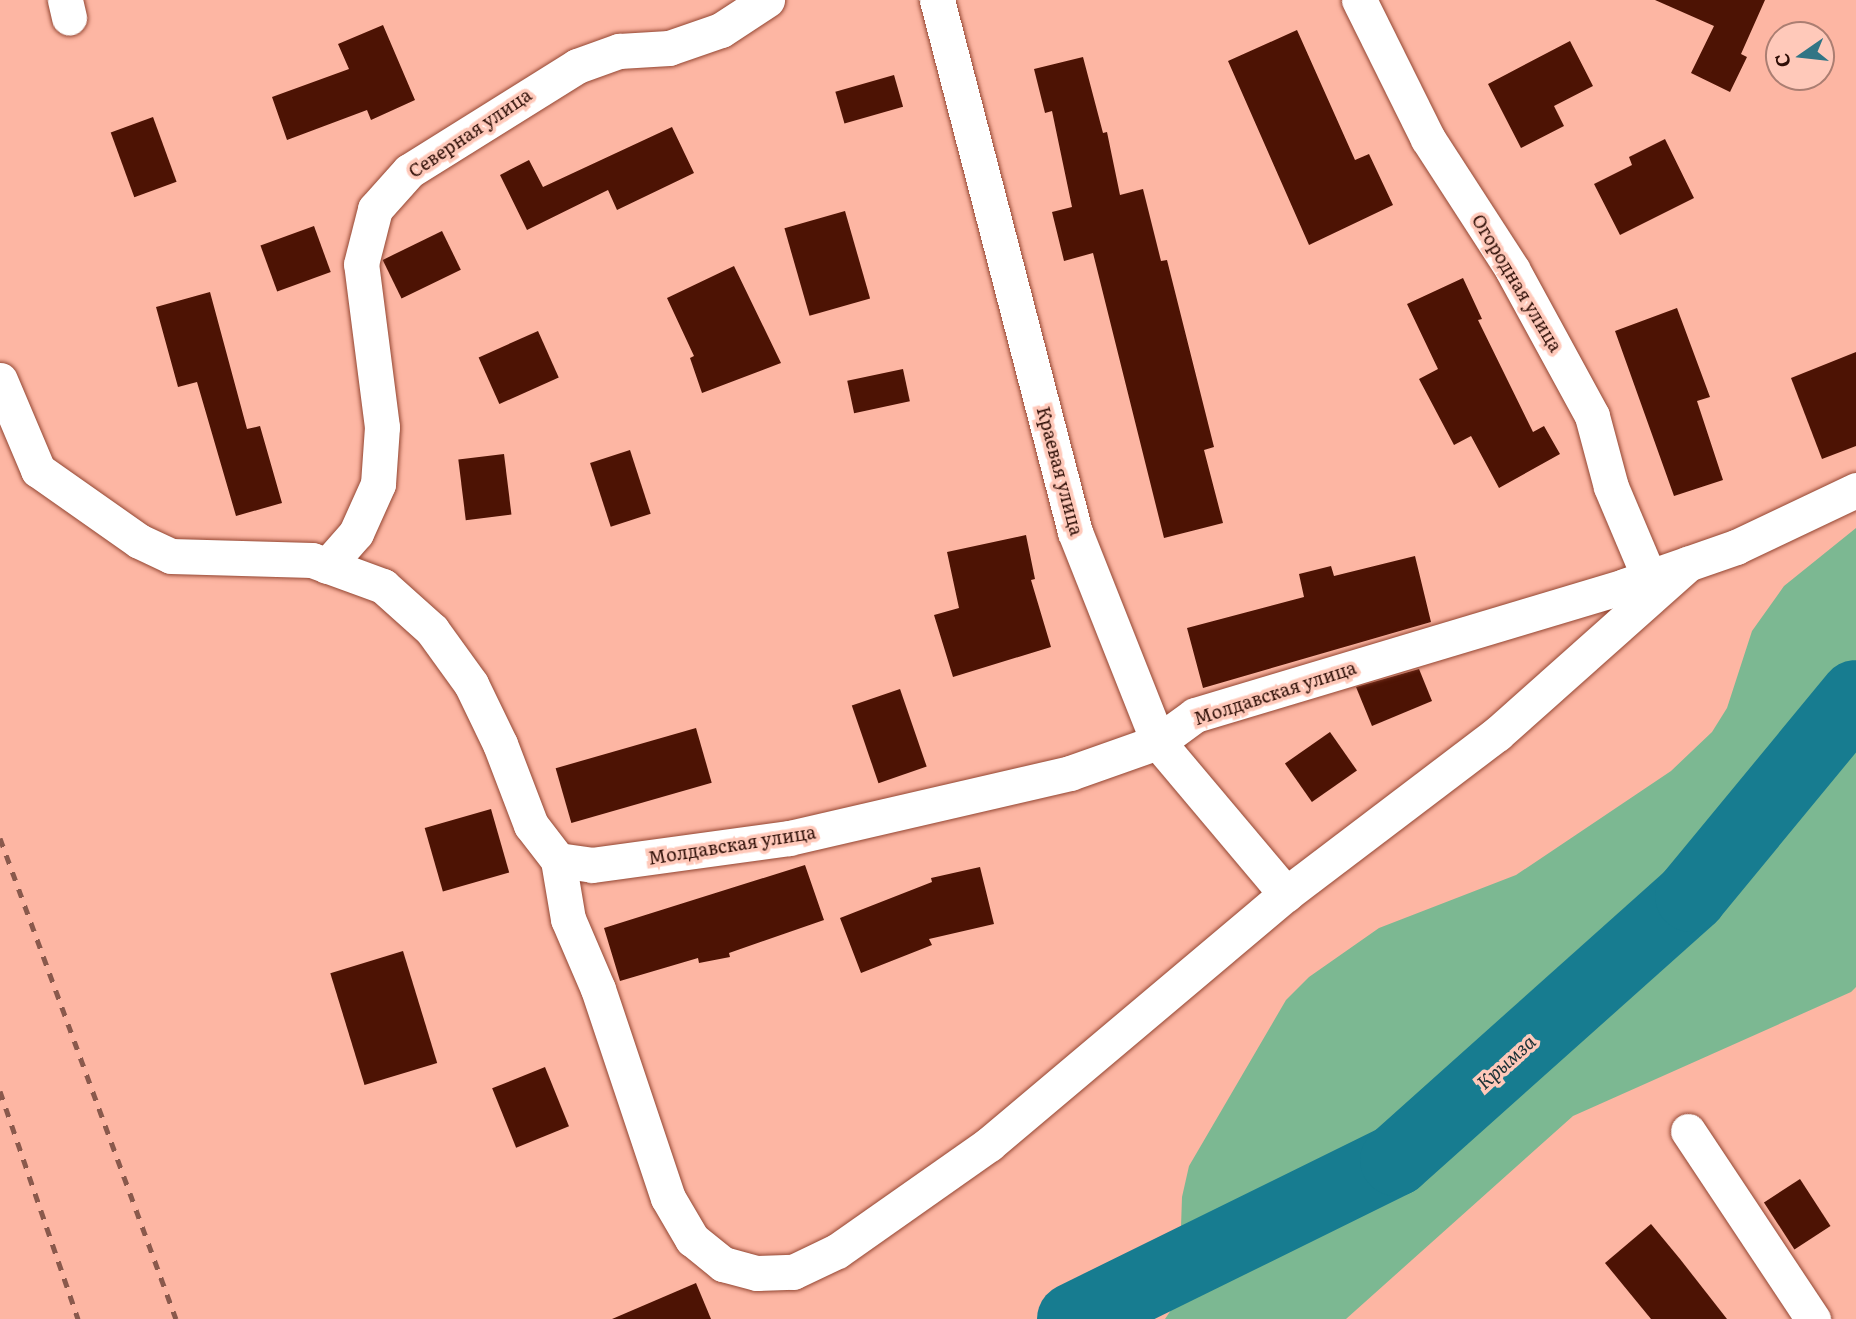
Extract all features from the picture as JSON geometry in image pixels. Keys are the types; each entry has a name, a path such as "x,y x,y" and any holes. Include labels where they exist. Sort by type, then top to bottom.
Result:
{"street":[{"name":"Северная улица","path":"327,566 356,533 378,484 382,427 361,264 375,209 409,171 577,66 618,51 669,48 721,30 768,0"},
{"name":"Краевая улица","path":"937,0 1075,532 1158,742 1286,894"},
{"name":"Огородная улица","path":"1359,0 1428,139 1512,269 1581,394 1592,416 1611,487 1649,577"},
{"path":"0,380 38,470 139,541 171,556 312,560 383,586 432,630 471,684 531,825 558,860 568,919 598,989 668,1198 692,1239 723,1264 757,1273 793,1272 837,1251 989,1144 1286,894 1497,734 1688,564"},
{"name":"Молдавская улица","path":"558,860 592,865 789,838 985,795 1158,742 1195,715 1688,564 1736,547 1856,490"},
{"path":"1688,1131 1813,1319"}],"green space":[{"path":"1856,528 1856,987 1851,992 1573,1116 1346,1319 1165,1319 1171,1310 1180,1257 1182,1197 1189,1166 1286,1000 1309,977 1379,928 1516,875 1671,771 1712,732 1727,708 1752,631 1784,586"}],"building":[{"path":"1655,0 1765,0 1741,54 1747,57 1730,92 1691,73 1714,26"},
{"path":"383,25 415,100 371,120 367,110 287,140 272,97 349,69 338,44"},
{"path":"1297,30 1355,160 1369,154 1393,205 1309,245 1228,61"},
{"path":"1570,41 1593,86 1554,106 1564,126 1521,148 1488,84"},
{"path":"1083,57 1103,133 1107,132 1120,195 1143,189 1161,261 1167,260 1214,447 1204,450 1223,523 1164,538 1093,253 1064,261 1052,212 1072,207 1052,111 1045,113 1034,69"},
{"path":"894,75 903,107 844,124 835,92"},
{"path":"153,117 177,182 134,197 111,132"},
{"path":"672,127 694,173 617,210 608,190 527,230 500,175 529,160 543,187"},
{"path":"1665,139 1694,198 1620,235 1594,184 1632,165 1629,157"},
{"path":"845,211 870,298 810,316 784,228"},
{"path":"314,226 331,272 277,292 260,245"},
{"path":"442,231 461,270 402,299 383,260"},
{"path":"734,266 781,363 702,393 690,358 694,356 667,298"},
{"path":"1463,278 1482,319 1478,320 1533,432 1544,426 1560,454 1499,488 1471,436 1454,445 1419,379 1438,369 1407,304"},
{"path":"210,292 247,429 260,426 282,503 236,516 197,382 178,387 156,307"},
{"path":"1677,308 1710,397 1697,401 1723,480 1674,496 1615,331"},
{"path":"538,331 559,378 499,404 479,357"},
{"path":"1856,352 1856,446 1822,459 1791,378"},
{"path":"903,369 910,401 854,413 847,381"},
{"path":"630,450 651,514 611,527 590,463"},
{"path":"504,454 511,515 466,520 458,460"},
{"path":"1026,535 1035,579 1031,580 1051,647 953,677 934,615 959,608 947,552"},
{"path":"1415,556 1431,622 1203,688 1187,628 1304,597 1299,574 1331,566 1334,576"},
{"path":"1419,669 1432,701 1372,726 1356,687"},
{"path":"900,689 927,767 878,783 852,706"},
{"path":"696,728 712,783 571,823 556,768"},
{"path":"1330,732 1357,771 1312,802 1285,764"},
{"path":"491,809 509,872 443,891 425,828"},
{"path":"805,865 824,920 729,953 730,957 699,963 698,958 620,981 604,928"},
{"path":"980,867 994,924 929,939 932,945 861,973 840,918 932,882 931,878"},
{"path":"403,951 437,1063 365,1085 330,973"},
{"path":"545,1067 569,1126 516,1148 492,1088"},
{"path":"1800,1179 1830,1226 1794,1249 1764,1202"},
{"path":"1651,1224 1727,1319 1651,1319 1605,1263"},
{"path":"696,1283 711,1319 612,1319"}],"waterway":[{"name":"Крымза","path":"1073,1319 1396,1160 1691,896 1856,696"}],"railway":[{"path":"0,838 176,1319"},
{"path":"0,1091 78,1319"}]}
